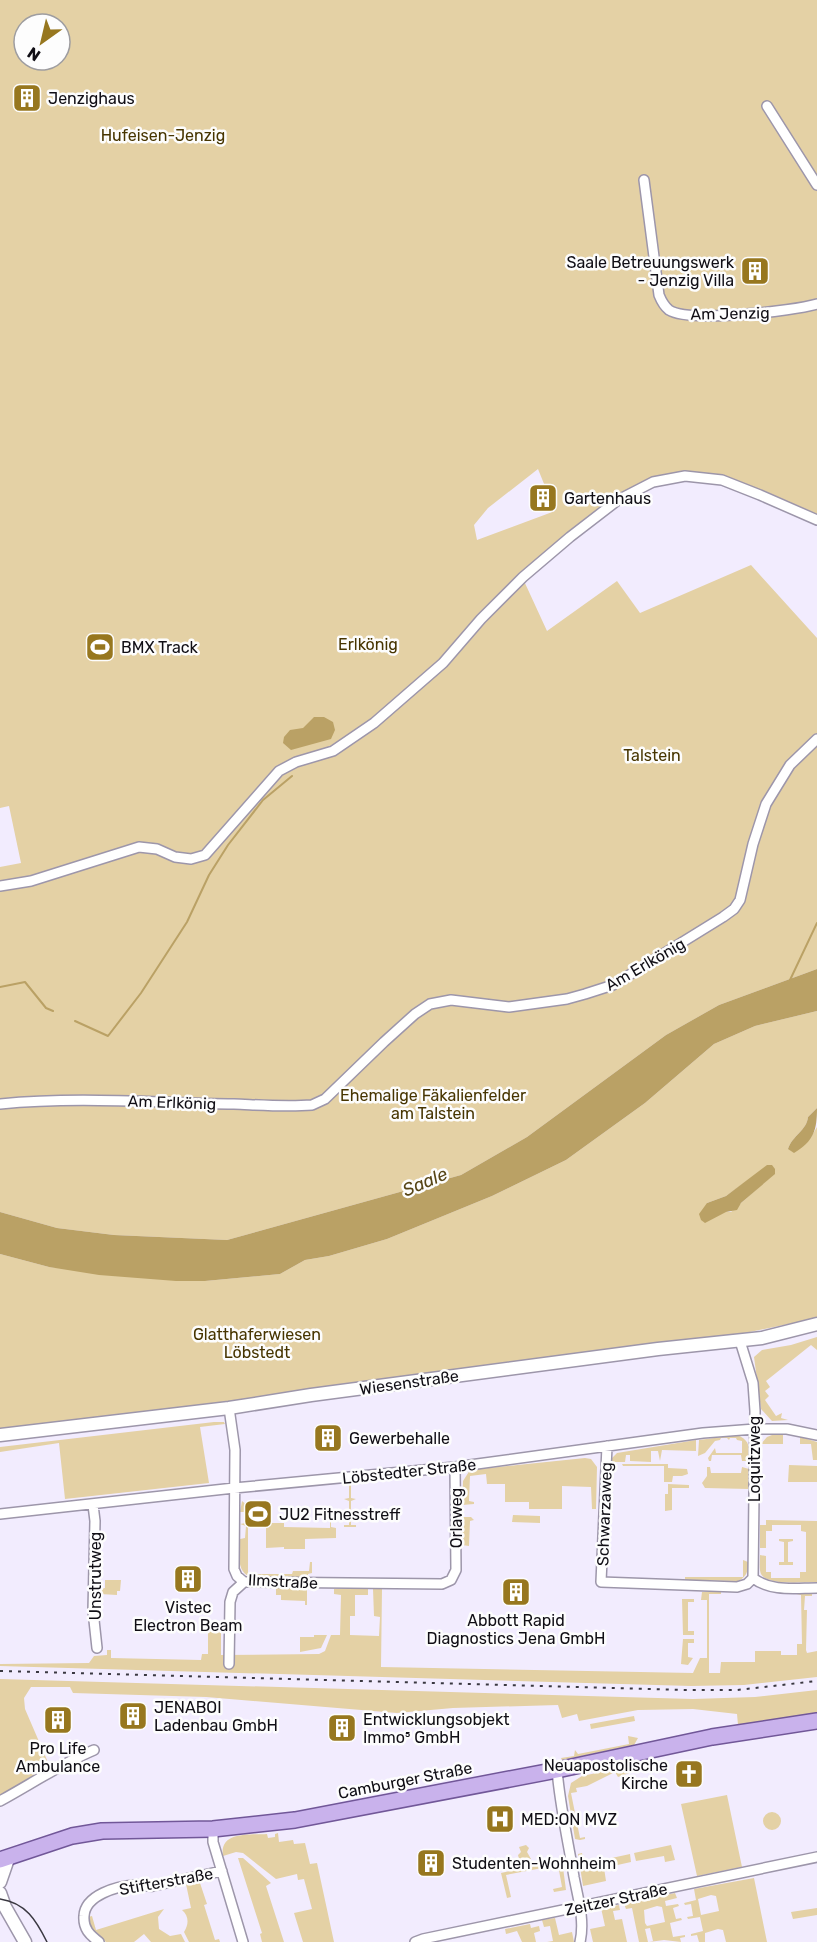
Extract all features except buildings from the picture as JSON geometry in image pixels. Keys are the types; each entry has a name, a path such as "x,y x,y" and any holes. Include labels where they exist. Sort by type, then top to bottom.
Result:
{"main road":[{"name":"Camburger Straße","path":"5,1858 72,1836 102,1831 213,1829 295,1820 557,1770 712,1737 817,1721"}],"street":[{"path":"767,106 817,185"},
{"name":"Am Jenzig","path":"644,180 659,295 670,311 690,314 749,314 799,309 817,304"},
{"path":"0,886 31,881 139,847 157,849 175,857 191,860 206,855 279,771 296,762 333,751 375,723 443,663 523,577 618,500 653,482 685,476 722,480 817,520"},
{"name":"Am Erlkönig","path":"0,1104 38,1100 132,1100 312,1105 325,1099 384,1041 430,1004 451,1000 509,1007 567,999 613,985 734,909 744,889 753,844 766,804 790,765 817,740"},
{"name":"Wiesenstraße","path":"0,1435 229,1408 623,1354 740,1341 762,1338 817,1324"},
{"name":"Loquitzweg","path":"740,1341 745,1350 753,1383 755,1428 753,1578"},
{"name":"Ilmstraße","path":"229,1408 235,1450 234,1569 237,1576 244,1582 442,1584 451,1580 456,1570"},
{"name":"Löbstedter Straße","path":"0,1514 234,1488 455,1467 755,1428 796,1430 817,1436"},
{"name":"Schwarzaweg","path":"607,1446 601,1582 737,1587 747,1584 753,1578"},
{"name":"Orlaweg","path":"455,1467 456,1570"},
{"name":"Unstrutweg","path":"93,1505 95,1521 93,1611 97,1648"},
{"path":"753,1578 762,1585 773,1588 817,1588"},
{"path":"229,1664 230,1602 233,1592 244,1582"},
{"path":"0,1801 71,1760 94,1750"},
{"path":"557,1770 583,1931 588,1942"},
{"name":"Stifterstraße","path":"213,1829 213,1842 243,1942"},
{"name":"Zeitzer Straße","path":"416,1942 817,1857"},
{"path":"5,1858 0,1894 25,1942"},
{"name":"Stifterstraße","path":"99,1942 90,1935 84,1923 85,1909 94,1898 133,1885 149,1887 222,1871"},
{"path":"580,1942 583,1931"}],"green space":[{"path":"0,0 817,0 817,515 730,478 708,473 671,474 654,479 602,508 534,561 507,588 524,581 547,631 617,581 640,613 751,565 817,638 817,969 719,1005 666,1035 527,1137 461,1175 227,1240 114,1235 57,1228 0,1212 0,867 21,863 9,806 0,808","holes":["538,469 555,511 477,540 474,525 488,508"]},
{"name":"Glatthaferwiesen Löbstedt","path":"817,1011 817,1108 808,1117 805,1126 788,1149 811,1137 817,1127 817,1318 740,1334 0,1431 0,1254 49,1267 205,1281 280,1274 305,1260 329,1256 387,1239 492,1196 566,1160 645,1103 714,1044 755,1026","holes":["774,1174 731,1212 707,1203 726,1196 744,1183"]},
{"path":"817,1337 817,1350 811,1345 766,1381 770,1387 765,1391 769,1396 765,1400 776,1416 782,1413 781,1418 788,1420 772,1421 761,1409 754,1357 762,1350 791,1345"},
{"path":"214,1422 225,1424 200,1427 209,1483 65,1499 59,1443 0,1452 0,1447"},
{"path":"737,1435 748,1445 749,1461 742,1461 741,1455 712,1455 709,1461 708,1458 715,1448 716,1453 742,1453 742,1441 736,1438 729,1440 721,1438 715,1441 705,1453 698,1456 699,1440"},
{"path":"783,1435 783,1444 761,1444 767,1437"},
{"path":"800,1437 817,1442 817,1460 813,1460 811,1444 800,1444"},
{"path":"696,1440 696,1451 662,1450 660,1461 658,1451 651,1451 651,1462 630,1461 630,1455 626,1455 625,1462 608,1462 617,1453"},
{"path":"591,1459 597,1467 596,1509 592,1509 591,1487 562,1486 562,1509 529,1509 529,1502 505,1502 505,1484 487,1484 486,1474 470,1476 469,1501 474,1504 462,1505 463,1481 470,1470"},
{"path":"622,1464 668,1464 668,1468 687,1469 688,1474 673,1476 672,1482 664,1482 664,1466 623,1466"},
{"path":"789,1465 817,1466 817,1482 788,1482"},
{"path":"707,1467 710,1467 711,1473 741,1473 742,1467 749,1469 749,1489 705,1488 702,1483 707,1476"},
{"path":"344,1483 356,1483 351,1484 351,1498 356,1499 351,1501 351,1512 356,1512 356,1514 351,1514 351,1525 356,1525 356,1527 344,1527 344,1525 349,1525 349,1514 343,1512 349,1512 349,1501 344,1499 349,1498 349,1484"},
{"path":"668,1484 689,1485 689,1488 672,1488 672,1510 665,1511 665,1494 668,1494"},
{"path":"242,1501 248,1506 248,1574 292,1574 293,1571 309,1571 310,1562 312,1562 312,1573 308,1574 308,1577 250,1577 245,1574 239,1560 240,1539 245,1538 246,1526 240,1524 246,1523 246,1512 240,1512"},
{"path":"330,1512 337,1514 331,1514 331,1527 336,1528 336,1538 305,1539 305,1549 266,1548 266,1523 284,1523 284,1527 330,1528"},
{"path":"513,1515 540,1516 540,1523 512,1522"},
{"path":"471,1517 474,1520 470,1521 469,1546 462,1545 462,1518"},
{"path":"766,1520 817,1521 817,1582 778,1582 765,1578 761,1574 760,1555 766,1556 766,1572 771,1572 771,1578 800,1578 800,1572 806,1572 806,1532 801,1531 801,1525 772,1525 772,1531 766,1531 766,1548 760,1548 760,1525 766,1525"},
{"path":"779,1539 793,1539 788,1542 788,1562 793,1562 793,1565 779,1565 779,1562 784,1562 784,1542"},
{"path":"743,1560 748,1562 747,1571 745,1576 738,1581 685,1580 685,1577 743,1577"},
{"path":"105,1580 121,1580 120,1591 117,1591 117,1595 100,1594 99,1589 105,1588"},
{"path":"276,1588 307,1588 307,1605 305,1601 281,1600 281,1595 276,1595"},
{"path":"334,1589 368,1589 368,1595 355,1595 355,1616 350,1616 350,1635 379,1636 380,1617 374,1616 373,1589 382,1589 381,1667 693,1673 700,1658 707,1658 707,1600 701,1600 702,1592 721,1592 721,1594 709,1594 709,1673 720,1673 721,1662 755,1662 755,1651 781,1651 781,1655 797,1655 797,1644 802,1644 801,1595 792,1593 812,1594 812,1596 805,1596 806,1650 807,1653 817,1651 817,1677 744,1685 691,1686 0,1666 0,1664 89,1663 94,1656 107,1655 107,1650 111,1650 111,1658 201,1660 202,1654 208,1654 208,1631 221,1631 221,1655 319,1654 325,1651 331,1635 340,1635 341,1595 334,1594"},
{"path":"682,1599 694,1599 694,1602 688,1602 688,1631 694,1631 694,1635 683,1635"},
{"path":"314,1635 327,1635 321,1648 300,1652 300,1637 314,1637"},
{"path":"683,1639 694,1639 694,1643 688,1643 688,1657 693,1658 688,1665 681,1664"},
{"path":"0,1679 693,1699 755,1697 817,1690 817,1714 738,1725 737,1714 693,1709 638,1710 579,1721 577,1714 562,1718 558,1705 453,1708 397,1713 206,1697 73,1693 70,1687 31,1687 24,1698 25,1709 50,1767 0,1795"},
{"path":"634,1716 635,1721 591,1729 590,1724"},
{"path":"628,1736 638,1738 634,1745 562,1760 561,1758 574,1756 575,1750 578,1754 629,1744"},
{"path":"630,1766 632,1772 618,1777 615,1772 587,1786 576,1788 577,1792 571,1793 580,1838 585,1837 580,1840 575,1839 568,1796 571,1783 582,1776"},
{"path":"727,1795 742,1867 697,1876 681,1804"},
{"path":"768,1812 776,1812 781,1817 779,1828 768,1830 763,1825 763,1817"},
{"path":"278,1833 279,1842 293,1840 294,1844 305,1843 310,1864 317,1863 334,1942 303,1942 294,1913 312,1909 304,1879 298,1880 297,1874 276,1879 243,1853 236,1852 223,1856 223,1848 231,1838 267,1834 268,1838 275,1837"},
{"path":"526,1845 529,1848 527,1852 531,1859 523,1861 519,1859 518,1855 521,1852 519,1847"},
{"path":"671,1845 675,1860 665,1862 664,1856 636,1861 634,1853"},
{"path":"582,1853 584,1864 630,1854 631,1862 604,1868 606,1881 583,1886 578,1854"},
{"path":"238,1858 243,1858 271,1883 266,1886 284,1942 262,1942 260,1934 262,1933"},
{"path":"562,1860 566,1890 554,1892 553,1889 562,1887 558,1865 506,1875 511,1897 507,1898 501,1873"},
{"path":"754,1878 767,1942 726,1942 723,1930 718,1929 705,1933 705,1942 699,1942 697,1935 691,1936 691,1934 703,1931 700,1917 688,1919 687,1917 693,1916 691,1904 685,1905 684,1903 696,1900 694,1889","holes":["711,1895 716,1896 719,1911 701,1915 698,1899"]},
{"path":"199,1880 215,1940 219,1939 220,1942 189,1942 184,1932 188,1920 182,1910 191,1908 186,1884"},
{"path":"675,1893 677,1898 665,1901 666,1906 678,1904 679,1906 673,1908 676,1919 681,1918 682,1920 670,1923 673,1937 685,1935 685,1937 680,1938 681,1942 664,1940 649,1942 653,1941 650,1928 645,1929 648,1942 639,1942 632,1908 626,1909 624,1904","holes":["657,1906 662,1907 665,1922 647,1926 644,1910"]},
{"path":"619,1905 620,1910 613,1911 615,1920 622,1919 627,1942 593,1942 590,1929 605,1926 601,1908"},
{"path":"817,1908 817,1915 793,1919 791,1912"},
{"path":"164,1909 158,1917 159,1929 170,1936 181,1934 185,1942 151,1942 144,1934 134,1942 106,1942 90,1929 88,1917 92,1916 96,1930"},
{"path":"555,1918 559,1935 572,1932 574,1942 547,1942 553,1941 550,1926 544,1927 542,1920"},
{"path":"530,1924 531,1928 539,1926 540,1931 534,1933 536,1942 522,1942 517,1931 506,1934 505,1929"}],"shaded area":[{"path":"314,717 324,717 333,722 335,730 331,739 291,750 283,743 284,737 290,730 303,728"},
{"path":"817,969 817,1011 755,1026 714,1044 645,1103 566,1160 492,1196 387,1239 329,1256 305,1260 280,1274 205,1281 99,1275 49,1267 0,1254 0,1212 57,1228 114,1235 227,1240 461,1175 527,1137 666,1035 719,1005"},
{"path":"817,1108 813,1134 806,1144 794,1153 788,1149 790,1144 805,1126 808,1117"},
{"path":"767,1165 772,1165 775,1174 741,1203 737,1210 726,1212 705,1223 701,1220 699,1214 707,1203 726,1196"}],"waterway":[{"path":"75,1021 108,1036 141,993 187,922 209,875 228,845 263,800 292,776"},
{"path":"790,980 817,923"},
{"path":"0,987 25,982 46,1008 53,1011"}],"tram line":[{"path":"0,1899 17,1904 29,1914 47,1942"}],"railway":[{"path":"0,1671 684,1690 737,1690 817,1681"}],"place":[{"name":"Jenzighaus","path":"27,98"},
{"name":"Saale Betreuungswerk - Jenzig Villa","path":"755,271"},
{"name":"Gartenhaus","path":"543,498"},
{"name":"BMX Track","path":"100,647"},
{"name":"Gewerbehalle","path":"328,1438"},
{"name":"JU2 Fitnesstreff","path":"258,1514"},
{"name":"Vistec Electron Beam","path":"188,1579"},
{"name":"Abbott Rapid Diagnostics Jena GmbH","path":"516,1592"},
{"name":"JENABOI Ladenbau GmbH","path":"133,1716"},
{"name":"Pro Life Ambulance","path":"58,1720"},
{"name":"Entwicklungsobjekt Immo⁵ GmbH","path":"342,1728"},
{"name":"Neuapostolische Kirche","path":"689,1774"},
{"name":"MED:ON MVZ","path":"500,1819"},
{"name":"Studenten-Wohnheim","path":"431,1863"}],"park label":[{"name":"Hufeisen-Jenzig","path":"163,135"},
{"name":"Erlkönig","path":"368,644"},
{"name":"Talstein","path":"652,755"},
{"name":"Ehemalige Fäkalienfelder am Talstein","path":"433,1104"}],"water label":[{"name":"Saale","path":"425,1182"}]}
